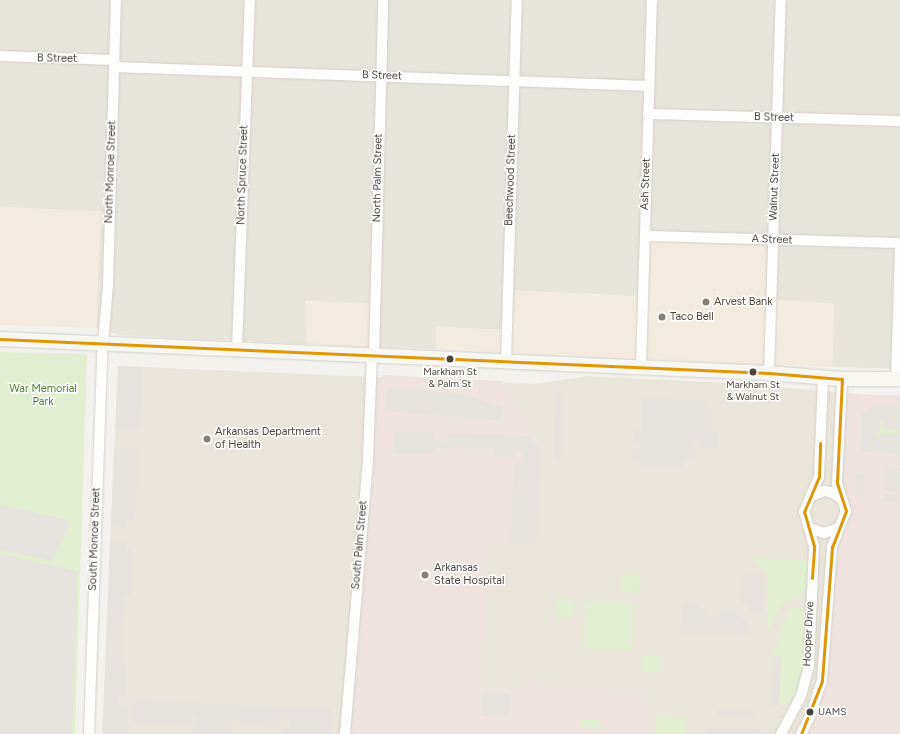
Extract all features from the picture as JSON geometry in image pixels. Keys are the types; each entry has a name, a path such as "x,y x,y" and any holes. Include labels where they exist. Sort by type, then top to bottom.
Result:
{"main road":[{"path":"0,339 769,373 842,379 898,379"}],"street":[{"name":"North Monroe Street","path":"103,344 108,284 116,0"},
{"name":"North Spruce Street","path":"237,349 246,72 250,0"},
{"name":"North Palm Street","path":"373,355 383,0"},
{"name":"Beechwood Street","path":"506,361 517,0"},
{"name":"Ash Street","path":"641,367 652,0"},
{"name":"Walnut Street","path":"769,373 781,0"},
{"name":"B Street","path":"0,56 5,58 114,63 246,72 649,86"},
{"name":"B Street","path":"648,114 900,121"},
{"name":"A Street","path":"645,236 900,244"},
{"path":"898,379 900,244"},
{"name":"South Monroe Street","path":"88,734 103,344"},
{"name":"South Palm Street","path":"345,734 368,459 373,355"},
{"name":"Hooper Drive","path":"781,734 801,696 808,666 814,546 810,528 804,512 819,477 823,377"},
{"name":"Hooper Drive","path":"800,734 809,720 822,681 832,547 839,528 844,522 846,511 836,483 842,379"},
{"path":"810,497 824,491 831,492 842,499"},
{"path":"810,528 824,533 839,528"}],"shaded area":[{"path":"0,0 900,0 900,369 832,367 834,304 765,299 766,252 646,297 578,293 511,330 436,327 436,349 368,347 370,304 305,301 306,344 119,335 96,328 98,273 41,209 0,207"},
{"path":"0,207 101,211 96,328 0,325"},
{"path":"648,241 763,246 766,252 765,299 834,304 832,367 436,349 436,327 511,330 513,290 646,297"},
{"path":"305,301 370,304 368,347 306,344"},
{"path":"118,366 536,384 587,376 727,383 874,395 900,734 102,734"},
{"path":"118,366 143,367 140,430 115,429"},
{"name":"Arkansas State Hospital","path":"381,375 502,381 541,445 537,541 535,544 490,543 485,552 481,688 523,689 524,678 535,678 537,685 646,691 646,734 351,734"},
{"path":"391,387 467,395 503,408 502,421 384,411 386,390"},
{"path":"556,390 563,391 561,460 554,460"},
{"path":"852,395 900,395 900,734 805,734 815,714 834,548 849,519 848,500 839,474 847,400"},
{"path":"642,398 705,400 705,407 713,409 711,431 705,432 717,432 717,449 700,448 700,441 690,441 690,447 696,447 695,460 685,459 685,467 639,466 639,459 632,459 633,448 640,448 640,443 633,443 634,430 641,430"},
{"path":"871,405 900,406 900,430 883,429 883,423 880,422 877,437 882,439 879,433 900,433 900,453 860,452 862,412 870,412"},
{"path":"394,431 434,432 434,440 448,441 448,433 531,436 531,444 541,445 537,541 534,544 511,543 513,464 524,463 522,451 515,450 515,458 493,457 493,449 435,448 435,454 393,453"},
{"path":"114,448 139,449 136,513 133,513 133,520 125,520 125,527 111,527"},
{"path":"887,467 900,468 900,492 886,491"},
{"path":"856,474 864,474 864,497 855,497"},
{"path":"883,494 900,495 900,502 883,502"},
{"path":"0,504 71,521 52,561 0,550"},
{"path":"110,542 126,542 126,549 133,549 131,597 124,597 121,664 127,665 126,697 119,696 119,708 134,709 134,700 332,709 331,734 282,734 282,731 289,731 290,720 279,719 279,728 240,726 240,719 235,719 230,729 236,734 191,734 197,720 196,717 191,717 191,725 131,723 131,714 122,714 129,716 128,734 103,734"},
{"path":"0,554 78,571 72,734 0,734"},
{"path":"748,572 765,575 763,613 749,612 749,605 740,605 742,574 748,574"},
{"path":"682,603 696,603 705,610 708,616 719,616 720,609 739,610 739,618 749,619 748,634 680,634"},
{"path":"774,656 781,656 779,706 771,706"},
{"path":"482,693 510,694 509,717 481,716"},
{"path":"715,709 755,711 754,719 715,717"},
{"path":"708,728 760,729 764,733 708,734"}],"green space":[{"name":"War Memorial Park","path":"0,352 87,354 75,734 0,734"},
{"path":"879,422 883,423 883,429 900,430 900,433 879,433 882,439 880,439 877,437"},
{"path":"755,558 809,560 807,592 783,602 770,627 767,628 768,574 755,563"},
{"path":"622,574 640,575 639,592 622,591"},
{"path":"557,599 574,600 574,617 556,617"},
{"path":"585,601 633,603 631,651 584,649"},
{"path":"792,607 802,607 805,613 801,676 792,704 786,702 785,706 779,706 782,656 773,655 788,611"},
{"path":"642,655 661,655 660,672 642,671"},
{"path":"657,715 686,717 686,734 656,734"},
{"path":"582,719 599,720 599,729 582,728"}],"transit line":[{"path":"0,339 769,373 842,379 837,483 846,511 832,547 822,681 801,734"},
{"path":"812,578 814,546 804,512 819,477 820,443"}],"place":[{"name":"Arvest Bank","path":"706,302"},
{"name":"Taco Bell","path":"662,317"},
{"name":"Markham St & Palm St","path":"450,359"},
{"name":"Markham St & Walnut St","path":"753,372"},
{"name":"Arkansas Department of Health","path":"207,439"},
{"name":"Arkansas State Hospital","path":"425,575"},
{"name":"UAMS","path":"810,712"}]}
